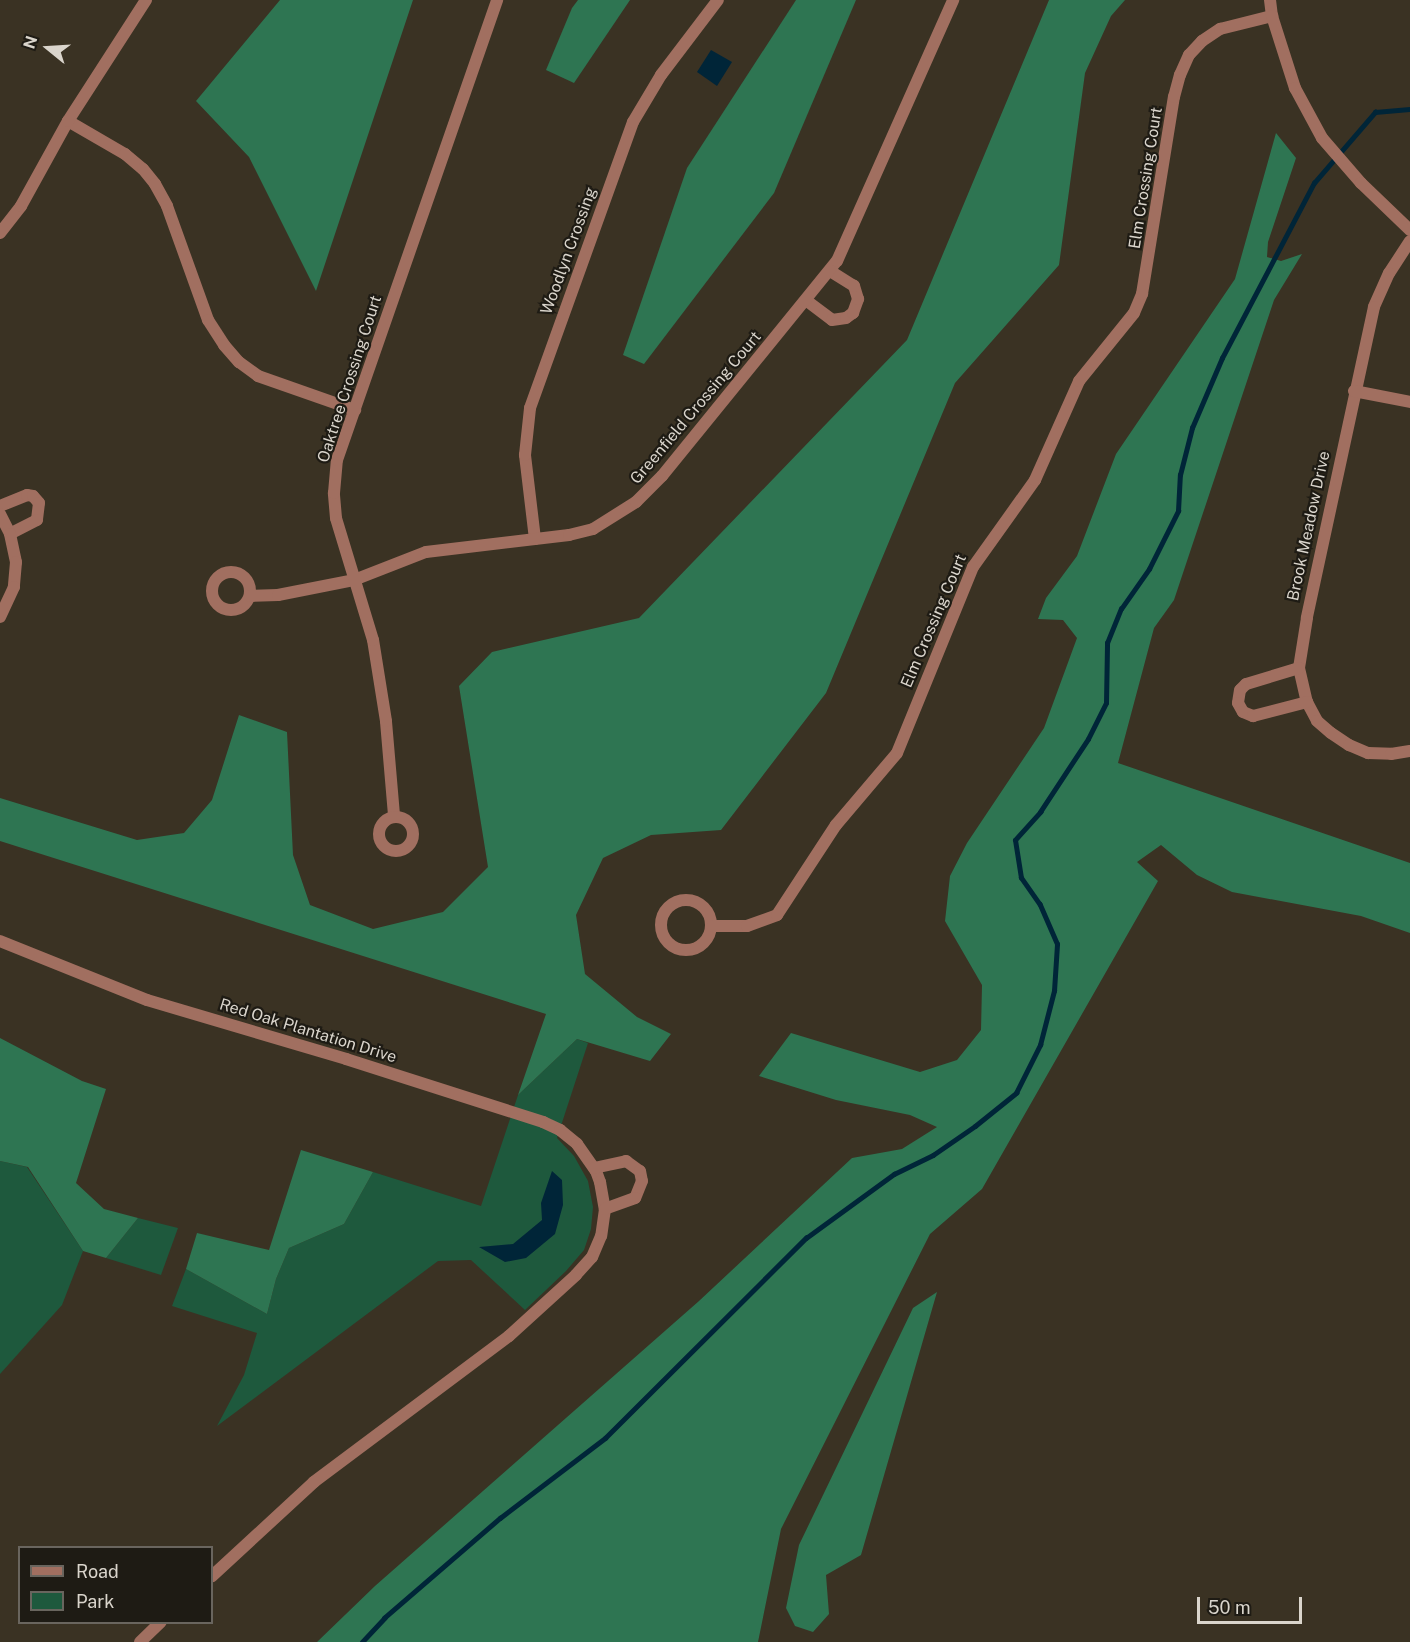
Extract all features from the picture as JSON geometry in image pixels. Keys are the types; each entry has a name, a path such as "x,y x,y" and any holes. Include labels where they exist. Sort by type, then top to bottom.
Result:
{"street":[{"path":"0,233 21,206 68,120 146,0"},
{"name":"Oaktree Crossing Court","path":"394,815 386,721 373,640 336,518 334,493 337,460 497,0"},
{"name":"Woodlyn Crossing","path":"535,539 525,455 530,408 633,122 661,75 718,0"},
{"name":"Greenfield Crossing Court","path":"250,597 278,595 354,580 426,552 535,539 593,529 636,502 662,476 830,271 859,214 953,0"},
{"path":"1270,0 1272,16 1295,88 1322,138 1361,183 1410,230"},
{"name":"Elm Crossing Court","path":"713,926 747,926 777,915 836,825 897,753 973,567 1035,480 1079,381 1134,313 1142,294 1147,281 1174,98 1180,75 1189,55 1202,40 1220,29 1272,16"},
{"path":"68,120 125,154 143,169 155,184 168,206 208,321 239,362 258,376 355,410"},
{"name":"Brook Meadow Drive","path":"1410,241 1378,292 1354,391 1299,668 1307,702 1317,721 1349,745 1368,753 1391,754 1410,751"},
{"path":"807,301 832,320 846,318 854,313 858,299 854,286 830,271"},
{"path":"1354,391 1410,402"},
{"path":"0,506 27,495 33,496 39,503 37,520 10,534"},
{"path":"0,514 10,534 16,562 15,587 0,617"},
{"path":"1299,668 1246,684 1240,690 1238,703 1243,712 1253,716 1307,702"},
{"path":"687,900 702,905 713,926 705,942 690,950 680,950 664,941 660,926 672,905 687,900"},
{"name":"Red Oak Plantation Drive","path":"0,941 147,1000 346,1059 543,1122 560,1130 577,1144 594,1168 600,1182 605,1209 601,1236 592,1257 555,1296 509,1336 314,1482 213,1575"},
{"path":"594,1168 626,1161 640,1171 642,1181 635,1198 605,1209"},
{"path":"140,1642 160,1624"}],"green space":[{"path":"280,0 413,0 316,291 249,157 196,101"},
{"path":"578,0 630,0 574,83 546,70 572,8"},
{"path":"796,0 856,0 774,193 644,364 623,355 687,168"},
{"path":"1049,0 1125,0 1111,16 1085,73 1059,265 955,383 826,693 721,830 651,835 603,858 576,915 585,974 637,1017 671,1034 650,1061 577,1039 518,1095 546,1014 0,841 0,798 137,840 184,833 212,800 239,715 287,732 293,855 310,905 373,929 443,912 488,867 459,686 492,652 639,618 907,340"},
{"path":"1276,133 1296,158 1268,242 1267,257 1281,261 1302,254 1274,300 1174,600 1154,628 1118,763 1410,863 1410,933 1361,916 1232,892 1197,875 1161,845 1137,862 1158,881 982,1189 930,1234 781,1529 758,1642 317,1642 375,1586 699,1301 852,1158 902,1149 937,1127 910,1115 836,1100 759,1076 791,1033 920,1072 957,1060 981,1030 982,985 945,921 950,876 967,843 1044,728 1077,638 1063,620 1038,619 1046,598 1077,556 1116,454 1235,279"},
{"path":"0,1038 82,1081 106,1089 76,1183 104,1209 138,1218 106,1258 83,1251 28,1167 0,1161"},
{"path":"577,1039 588,1043 557,1138 574,1156 588,1181 593,1207 591,1229 584,1250 566,1271 525,1310 471,1260 438,1261 217,1426 244,1375 257,1333 172,1306 186,1269 267,1314 276,1279 289,1248 344,1224 373,1172 481,1206 518,1095"},
{"path":"301,1150 373,1172 344,1224 289,1248 276,1279 267,1314 186,1269 197,1233 269,1250"},
{"path":"0,1161 27,1167 83,1251 62,1305 0,1374"},
{"path":"138,1218 178,1228 161,1275 106,1258"},
{"path":"937,1292 861,1555 826,1575 829,1614 813,1632 795,1626 786,1608 799,1545 913,1308"}],"water":[{"path":"711,50 732,62 717,86 697,72"},
{"path":"552,1171 562,1180 563,1205 555,1234 526,1258 505,1262 479,1247 513,1244 542,1220 541,1203"}],"waterway":[{"path":"362,1642 384,1618 500,1518 605,1438 806,1238 894,1174 933,1155 975,1126 1016,1093 1040,1045 1054,991 1057,944 1040,905 1021,878 1015,840 1040,812 1088,739 1106,703 1107,643 1121,609 1149,569 1178,511 1180,475 1192,428 1222,358 1314,183 1375,112 1410,109"}]}
